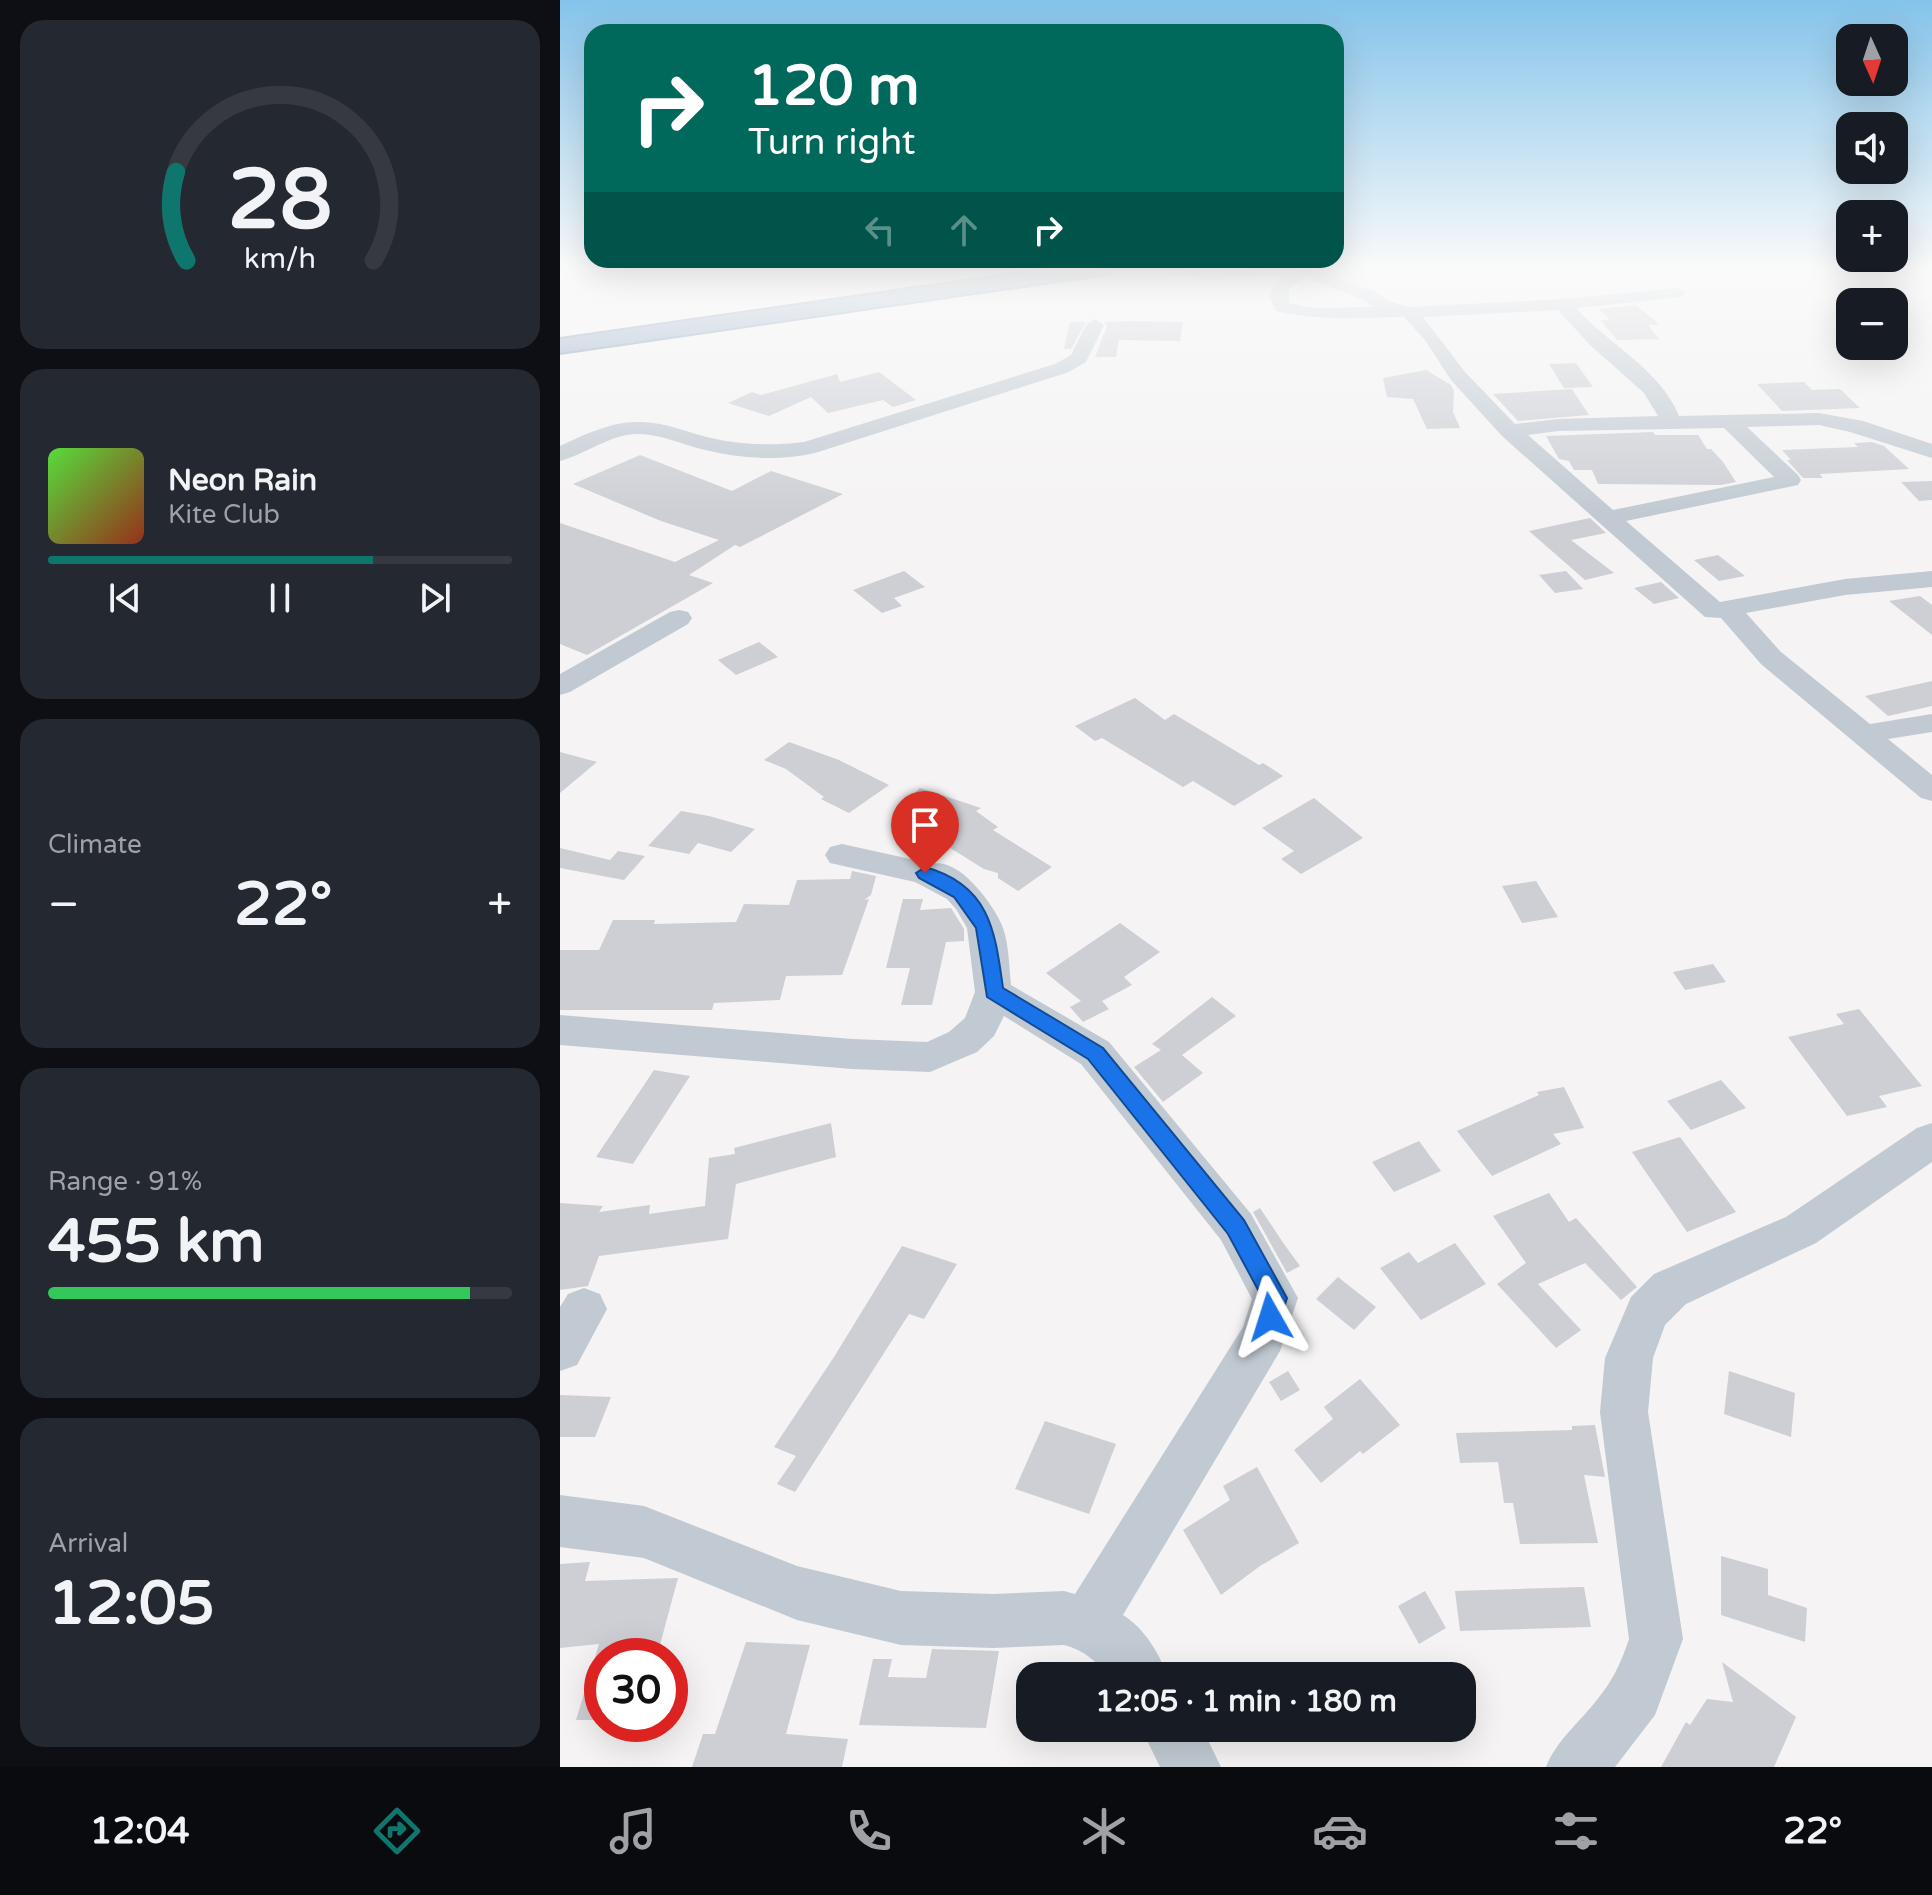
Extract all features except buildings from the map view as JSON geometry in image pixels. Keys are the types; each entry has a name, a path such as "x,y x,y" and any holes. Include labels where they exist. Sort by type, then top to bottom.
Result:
{"street":[{"path":"560,454 600,437 633,428 745,450 777,452 807,448 1062,368 1079,358 1083,349"},
{"path":"1440,349 1458,376 1510,431 1714,611 1730,611 1845,587 1932,579"},
{"path":"1608,349 1639,376 1667,408 1671,424"},
{"path":"1510,431 1558,425 1819,419 1855,426 1932,451"},
{"path":"1607,518 1790,480 1730,422"},
{"path":"1730,611 1771,658 1932,791"},
{"path":"560,686 679,618"},
{"path":"1865,734 1932,723"},
{"path":"560,1030 852,1054 930,1057 963,1042 981,1026 994,992 985,928 969,901 951,883 925,873 842,855"},
{"path":"994,992 1095,1053 1236,1227 1275,1298 1264,1336 1087,1624"},
{"path":"1575,1767 1626,1713 1647,1675 1656,1639 1624,1412 1629,1358 1647,1312 1670,1289 1801,1230 1932,1140"},
{"path":"560,1349 584,1309"},
{"path":"560,1521 644,1532 797,1593 901,1618 993,1621 1064,1618 1087,1624 1117,1643 1130,1662"},
{"path":"1178,1742 1192,1767"}],"route":[{"path":"925,873 969,901 985,928 994,992 1095,1053 1188,1164 1236,1227 1275,1298 1270,1317"}]}
